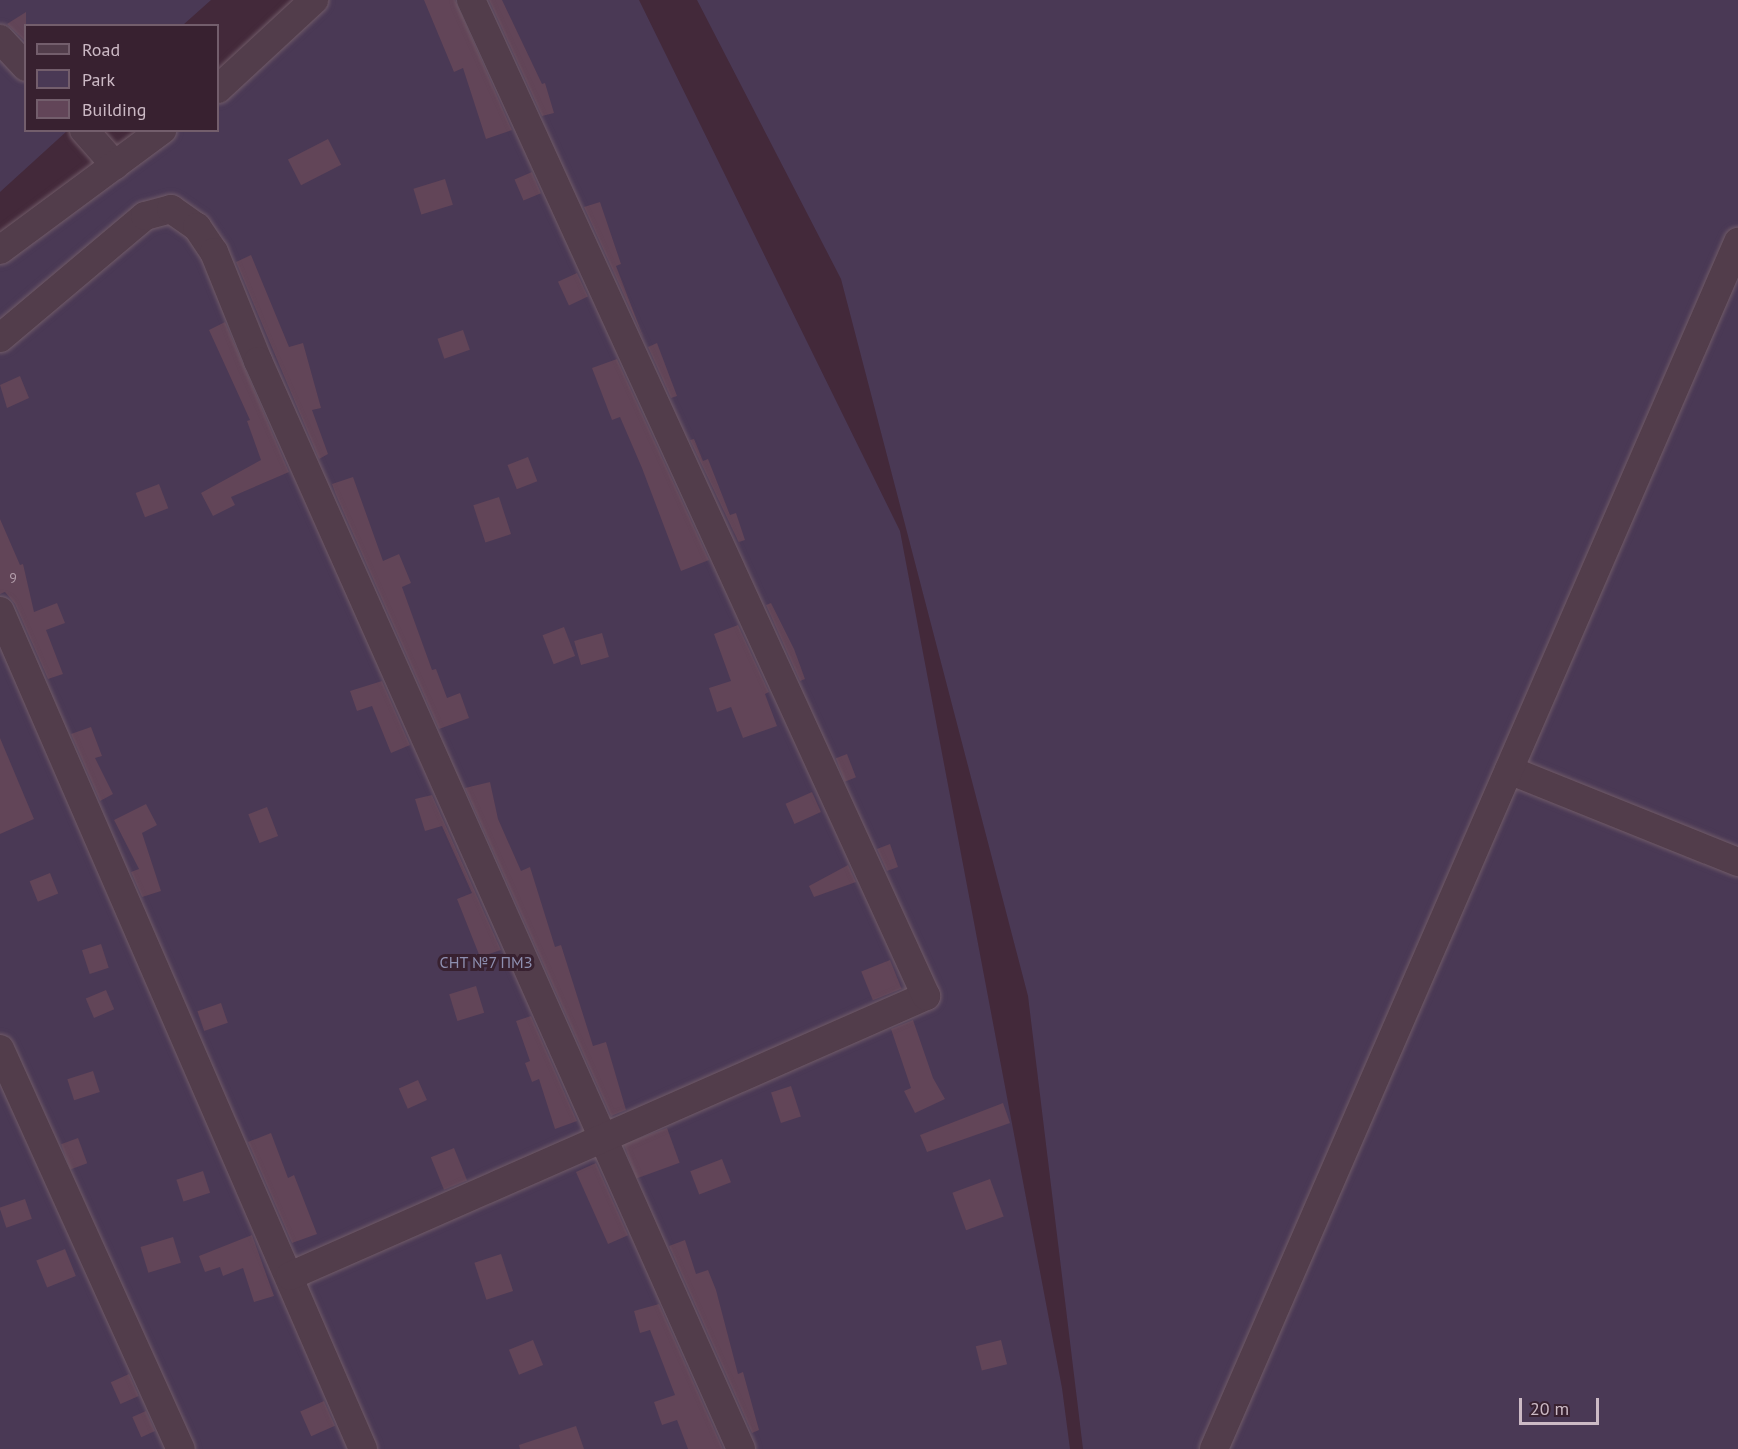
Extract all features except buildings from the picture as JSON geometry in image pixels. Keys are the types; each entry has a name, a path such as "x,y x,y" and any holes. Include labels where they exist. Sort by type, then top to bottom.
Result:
{"street":[{"path":"219,88 314,0"},
{"path":"290,1276 926,996 471,0"},
{"path":"0,39 24,65"},
{"path":"86,132 115,165"},
{"path":"0,250 159,132"},
{"path":"0,338 145,216 171,209 197,227 214,252 258,361 741,1449"},
{"path":"1214,1449 1738,242"},
{"path":"0,611 363,1449"},
{"path":"1509,770 1738,861"},
{"path":"0,1049 181,1449"}],"green space":[{"path":"0,0 211,0 184,24 24,24 24,132 66,132 0,192"},
{"name":"СНТ №7 ПМЗ","path":"305,0 639,0 900,531 1062,1388 1070,1449 0,1449 0,252 147,132 219,132 219,72"},
{"path":"697,0 1738,0 1738,1449 1083,1449 1028,996 841,279"}]}
